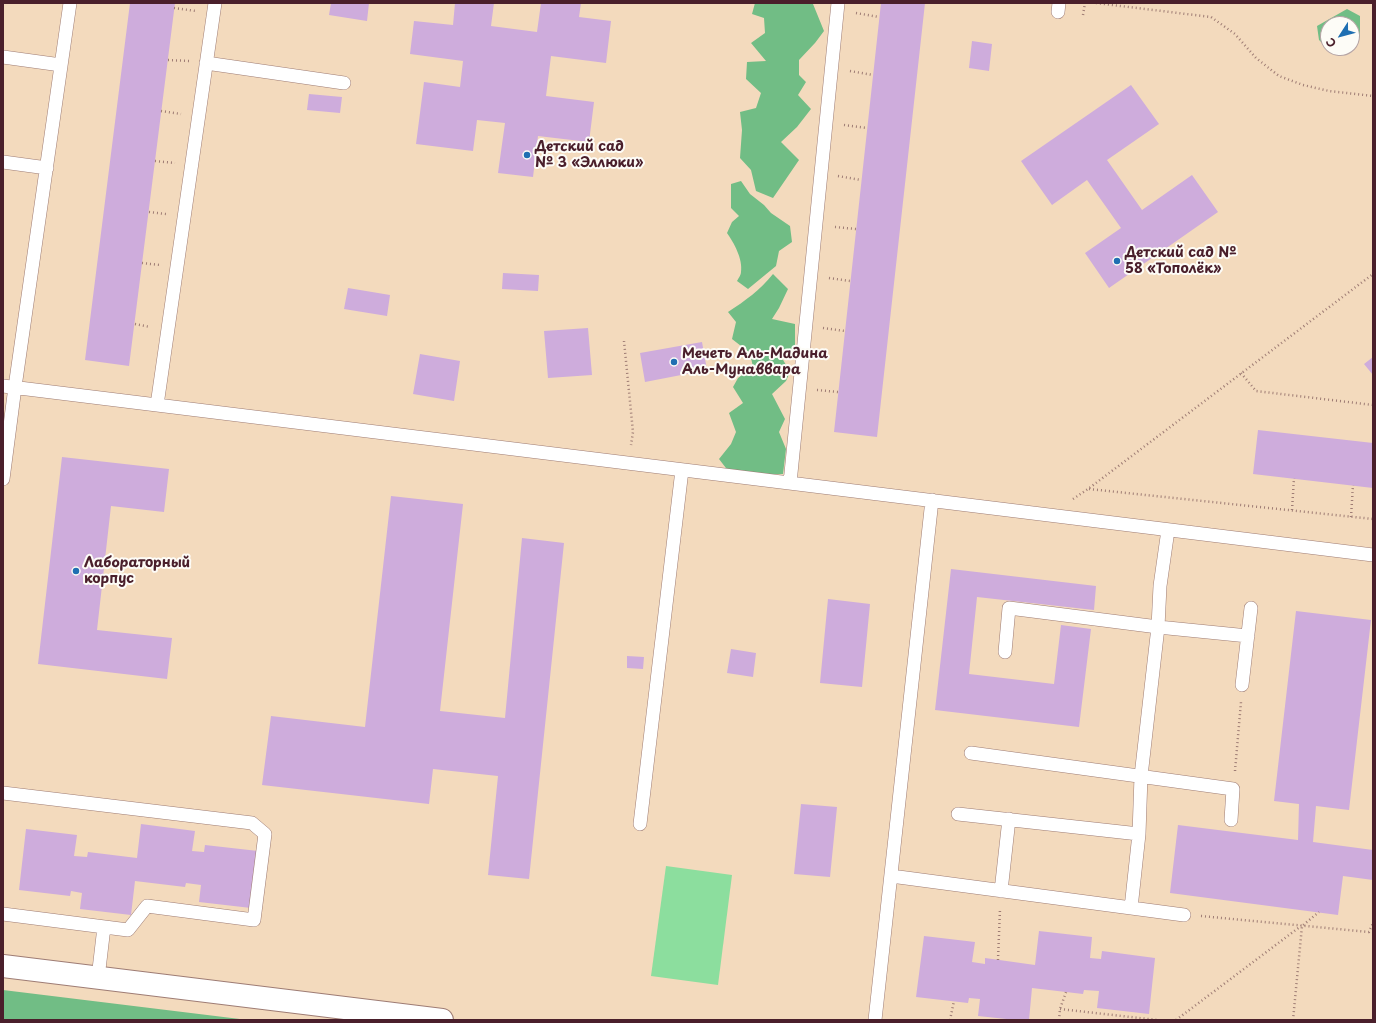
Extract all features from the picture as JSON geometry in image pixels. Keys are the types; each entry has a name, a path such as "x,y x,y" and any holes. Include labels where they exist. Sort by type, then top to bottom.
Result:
{"street":[{"path":"3,966 442,1020"}],"lane":[{"path":"3,479 9,387 47,168 70,3"},
{"path":"157,405 215,3"},
{"path":"790,483 838,7"},
{"path":"3,57 61,65"},
{"path":"206,62 344,83"},
{"path":"3,162 47,168"},
{"path":"9,387 1373,555"},
{"path":"640,824 682,470"},
{"path":"875,1020 932,500"},
{"path":"1131,908 1139,834 1141,776 1158,627 1160,586 1168,530"},
{"path":"1005,652 1009,608 1158,627 1248,636"},
{"path":"1242,685 1251,608"},
{"path":"971,753 1234,790 1230,820"},
{"path":"3,793 252,823 265,834 254,920 147,906 128,930 3,914"},
{"path":"958,814 1139,834"},
{"path":"1001,890 1009,819"},
{"path":"891,876 1184,915"},
{"path":"98,978 104,927"}],"path":[{"path":"1083,15 1085,3"},
{"path":"1096,3 1211,17 1235,34 1256,58 1278,76 1303,85 1329,91 1373,96"},
{"path":"838,7 879,17"},
{"path":"832,68 873,75"},
{"path":"826,122 867,128"},
{"path":"1048,515 1088,489 1373,274"},
{"path":"624,341 633,432"},
{"path":"1241,373 1256,391 1373,405"},
{"path":"1292,510 1294,478"},
{"path":"1351,517 1354,485"},
{"path":"1088,489 1373,519"},
{"path":"1234,790 1242,685"},
{"path":"998,960 1001,890"},
{"path":"1176,1020 1319,912"},
{"path":"1184,915 1369,932 1373,923"},
{"path":"1293,1020 1302,926"},
{"path":"1059,1020 1060,1009 1066,992"},
{"path":"950,1020 954,1001"},
{"path":"1060,1009 1157,1020"}],"green space":[{"path":"755,3 813,4 824,31 799,60 799,75 806,82 798,95 811,109 797,127 781,142 799,160 773,198 756,191 751,170 740,158 742,130 740,112 756,108 761,93 746,79 747,62 766,61 751,43 765,33 764,18 752,14"},
{"path":"1347,9 1360,16 1335,16"},
{"path":"1320,24 1320,41 1319,40 1317,26"},
{"path":"741,181 750,194 764,205 771,213 790,226 792,242 779,251 776,266 748,289 737,281 741,273 741,262 735,246 727,233 732,222 739,216 731,208 731,184"},
{"path":"773,274 788,289 772,319 795,324 795,348 782,358 790,372 786,381 772,394 785,419 779,432 786,449 783,474 756,475 729,472 719,459 731,444 736,432 729,413 743,403 733,387 738,378 753,367 750,353 732,339 736,322 728,312 752,295"},
{"path":"666,866 732,875 718,985 651,976"},
{"path":"3,990 248,1020 3,1020"}],"building":[{"path":"130,3 175,3 129,366 85,360"},
{"path":"331,3 369,3 367,21 329,15"},
{"path":"455,3 494,3 491,26 537,32 541,3 581,3 579,17 611,21 606,63 551,56 546,96 594,102 589,142 538,136 533,177 498,173 505,123 477,120 473,151 416,144 424,82 460,87 463,61 410,54 414,21 453,25"},
{"path":"881,3 925,3 877,437 834,432"},
{"path":"972,41 992,44 989,71 969,68"},
{"path":"1131,85 1159,124 1107,160 1142,210 1192,175 1218,212 1109,288 1085,253 1121,228 1087,180 1052,205 1021,161"},
{"path":"309,94 342,97 340,113 307,110"},
{"path":"503,273 539,275 538,291 502,289"},
{"path":"348,288 390,295 387,316 344,309"},
{"path":"588,328 592,375 548,378 544,331"},
{"name":"Мечеть Аль-Мадина Аль-Мунаввара","path":"702,342 707,370 645,382 640,353"},
{"path":"420,354 460,361 454,401 413,394"},
{"path":"1373,357 1373,375 1364,364"},
{"path":"1258,430 1373,443 1373,488 1253,474"},
{"name":"Лабораторный корпус","path":"62,457 169,469 164,512 111,506 97,630 172,638 167,679 38,664"},
{"path":"391,496 463,504 440,711 505,718 522,538 564,543 529,879 488,875 498,776 433,769 429,804 262,785 271,716 365,727"},
{"path":"951,569 1096,586 1094,610 977,597 969,674 1054,684 1061,625 1091,629 1079,727 935,710"},
{"path":"828,599 870,604 862,687 820,683"},
{"path":"1296,611 1371,620 1349,810 1316,806 1313,842 1373,850 1373,880 1343,876 1338,915 1170,893 1178,825 1298,840 1299,804 1274,801"},
{"path":"731,649 756,653 753,677 727,673"},
{"path":"627,656 644,657 643,669 627,668"},
{"path":"801,804 837,807 830,877 794,874"},
{"path":"141,824 195,831 192,851 204,852 205,845 258,851 251,908 199,902 201,885 186,883 185,887 135,881 131,915 80,909 82,893 71,891 70,896 19,890 26,829 77,835 74,856 87,857 88,852 137,858"},
{"path":"1039,931 1092,937 1090,958 1101,959 1102,951 1155,958 1149,1014 1097,1008 1099,991 1084,990 1083,994 1032,988 1029,1020 978,1016 980,999 969,998 968,1003 916,997 924,936 975,942 972,962 985,964 985,958 1035,965"}],"place":[{"name":"Детский сад № 3 «Эллюки»","path":"527,155"},
{"name":"Детский сад № 58 «Тополёк»","path":"1117,261"},
{"name":"Мечеть Аль-Мадина Аль-Мунаввара","path":"674,362"},
{"name":"Лабораторный корпус","path":"76,571"}]}
